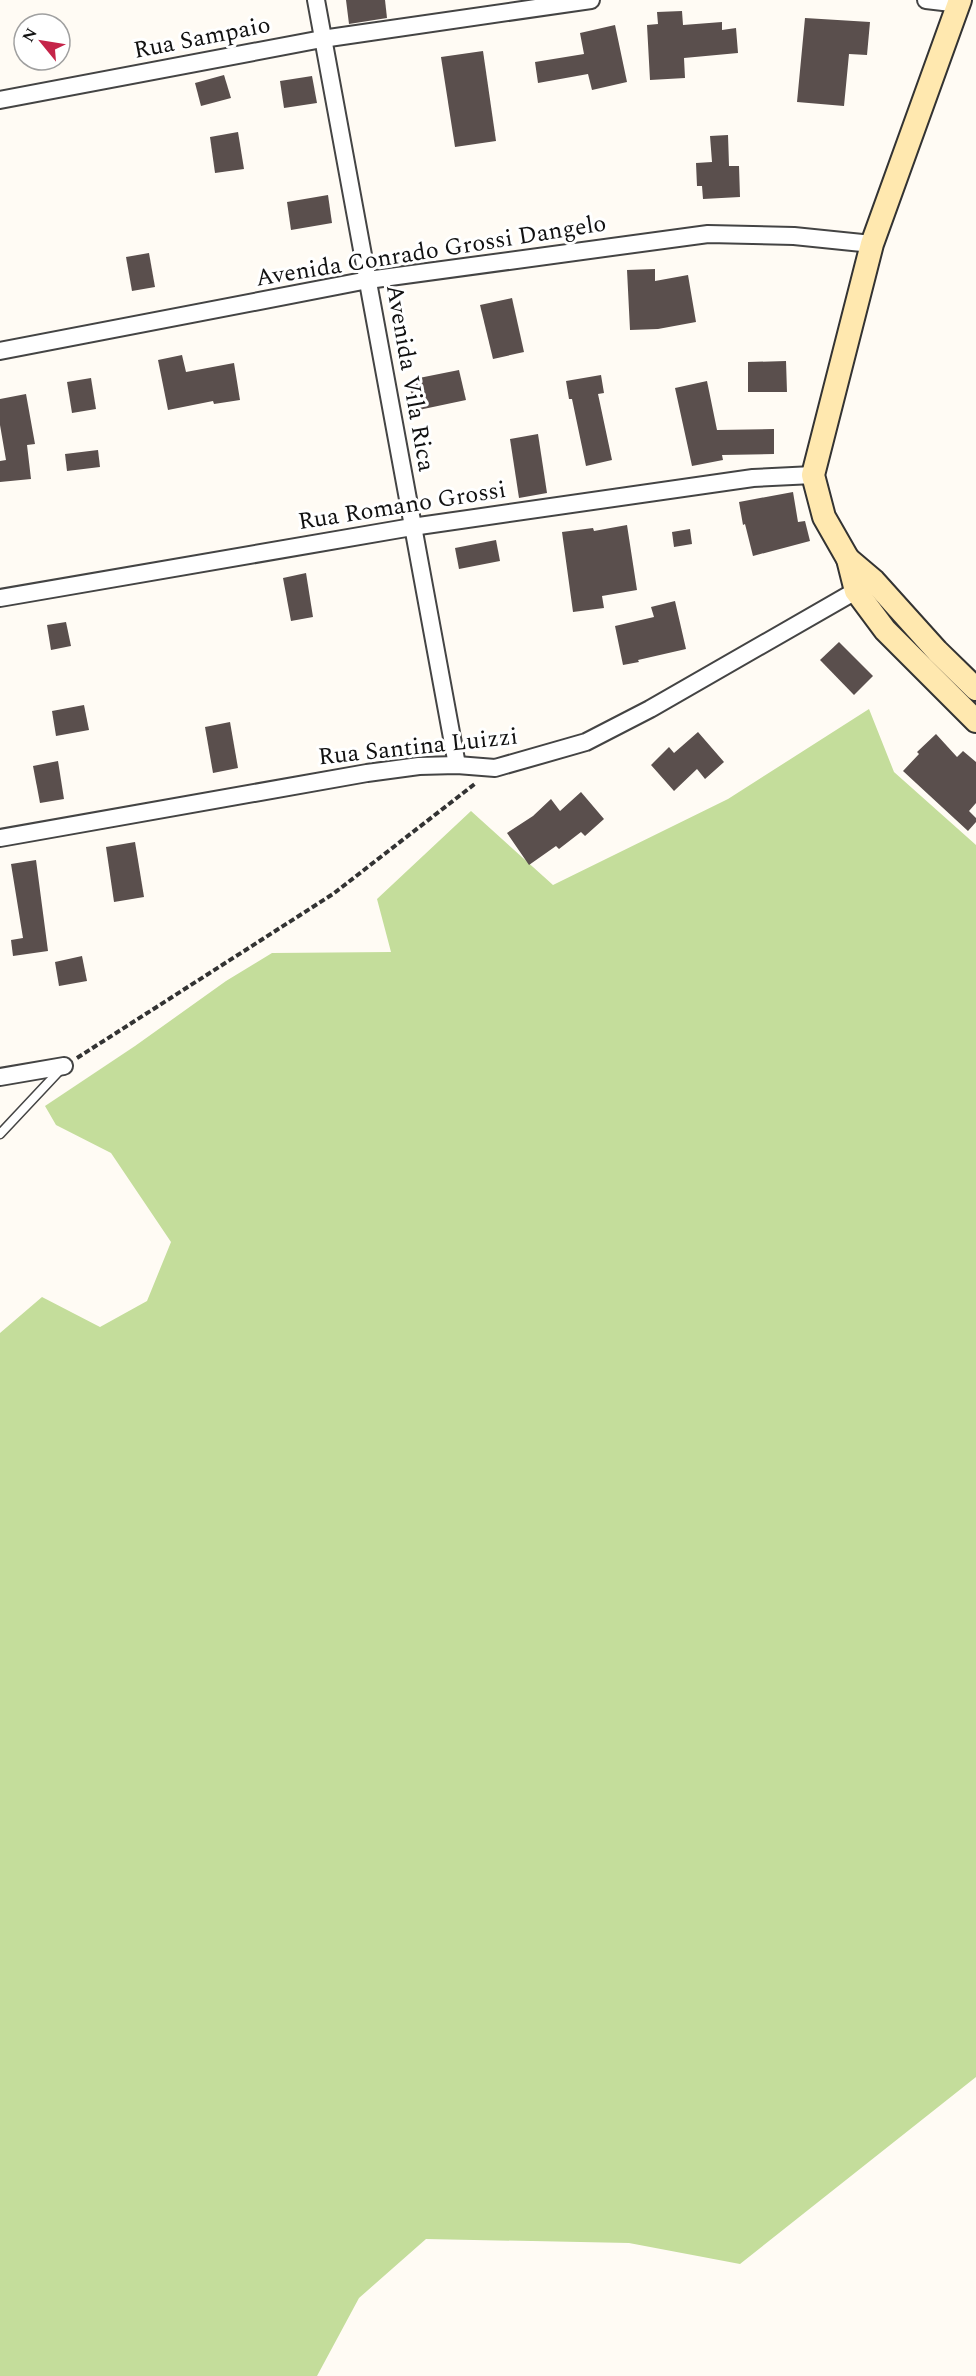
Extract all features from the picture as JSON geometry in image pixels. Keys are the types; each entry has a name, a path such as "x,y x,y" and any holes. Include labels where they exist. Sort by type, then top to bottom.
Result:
{"street":[{"name":"Avenida Vila Rica","path":"316,0 457,765"},
{"name":"Rua Sampaio","path":"0,100 322,39 591,0"},
{"path":"926,0 960,2 872,244 813,476 824,517 865,586 885,630 976,721"},
{"name":"Avenida Conrado Grossi Dangelo","path":"0,351 368,280 708,234 794,236 872,244"},
{"name":"Rua Romano Grossi","path":"0,598 412,527 753,478 813,476"},
{"path":"865,586 976,689"},
{"name":"Rua Santina Luizzi","path":"0,838 367,773 419,766 457,765 495,768 586,742 865,586"},
{"path":"0,1077 64,1066"}],"lane":[{"path":"0,1134 64,1066"}],"path":[{"path":"64,1066 333,894 495,768"}],"green space":[{"path":"869,709 894,772 976,845 976,2077 740,2264 629,2243 426,2239 359,2298 317,2376 0,2376 0,1333 42,1297 100,1327 147,1301 171,1242 111,1153 56,1125 45,1106 226,981 272,953 391,952 377,899 471,811 553,885 728,799"}],"building":[{"path":"346,0 385,0 387,18 349,24"},
{"path":"682,11 683,25 722,22 722,30 736,28 738,53 684,58 685,78 650,80 647,25 658,24 657,12"},
{"path":"805,18 870,22 867,55 849,54 844,106 797,102"},
{"path":"615,25 627,82 592,90 588,74 538,83 535,62 584,54 580,33"},
{"path":"483,51 496,141 455,147 441,57"},
{"path":"224,75 231,98 201,106 195,83"},
{"path":"312,76 317,103 284,108 280,81"},
{"path":"238,132 244,169 215,173 210,137"},
{"path":"728,135 729,166 739,166 740,197 703,199 702,186 697,186 696,163 712,162 710,136"},
{"path":"328,195 332,223 291,230 287,202"},
{"path":"149,253 155,287 132,291 126,257"},
{"path":"655,269 655,281 688,275 696,322 658,329 630,330 627,270"},
{"path":"512,298 524,352 493,359 480,305"},
{"path":"182,355 186,372 234,363 240,400 214,404 213,401 168,410 158,360"},
{"path":"786,361 787,392 748,392 748,362"},
{"path":"459,370 466,400 414,411 409,380"},
{"path":"601,375 604,393 598,394 612,460 586,466 566,381"},
{"path":"91,378 96,409 72,413 67,382"},
{"path":"707,381 717,430 774,429 774,454 722,455 723,460 692,466 675,388"},
{"path":"26,394 35,444 27,445 31,479 0,482 0,461 6,460 0,425 0,399"},
{"path":"538,434 547,493 519,498 510,439"},
{"path":"98,450 100,467 67,471 65,454"},
{"path":"793,492 798,522 805,521 810,541 753,556 745,524 743,525 739,502"},
{"path":"627,525 637,590 602,596 604,608 573,612 562,532 593,528 594,531"},
{"path":"690,529 692,544 674,547 672,532"},
{"path":"496,540 500,561 459,569 455,548"},
{"path":"306,573 313,617 291,621 283,578"},
{"path":"675,601 686,649 623,665 615,626 654,617 651,607"},
{"path":"66,622 71,646 51,650 47,625"},
{"path":"839,642 873,676 854,695 820,660"},
{"path":"84,705 89,730 56,736 52,711"},
{"path":"230,722 238,768 213,773 205,727"},
{"path":"698,732 724,762 705,779 697,769 674,791 651,765 669,747 674,753"},
{"path":"936,734 957,757 963,751 976,762 976,803 969,811 976,818 976,822 968,831 903,771 919,754 917,752"},
{"path":"58,761 64,799 40,803 33,766"},
{"path":"581,792 604,819 585,836 581,832 559,849 556,846 529,865 507,833 533,816 551,799 560,811"},
{"path":"135,842 144,897 114,902 106,847"},
{"path":"36,860 48,951 13,956 11,940 23,938 11,864"},
{"path":"82,956 87,981 59,986 55,962"}]}
